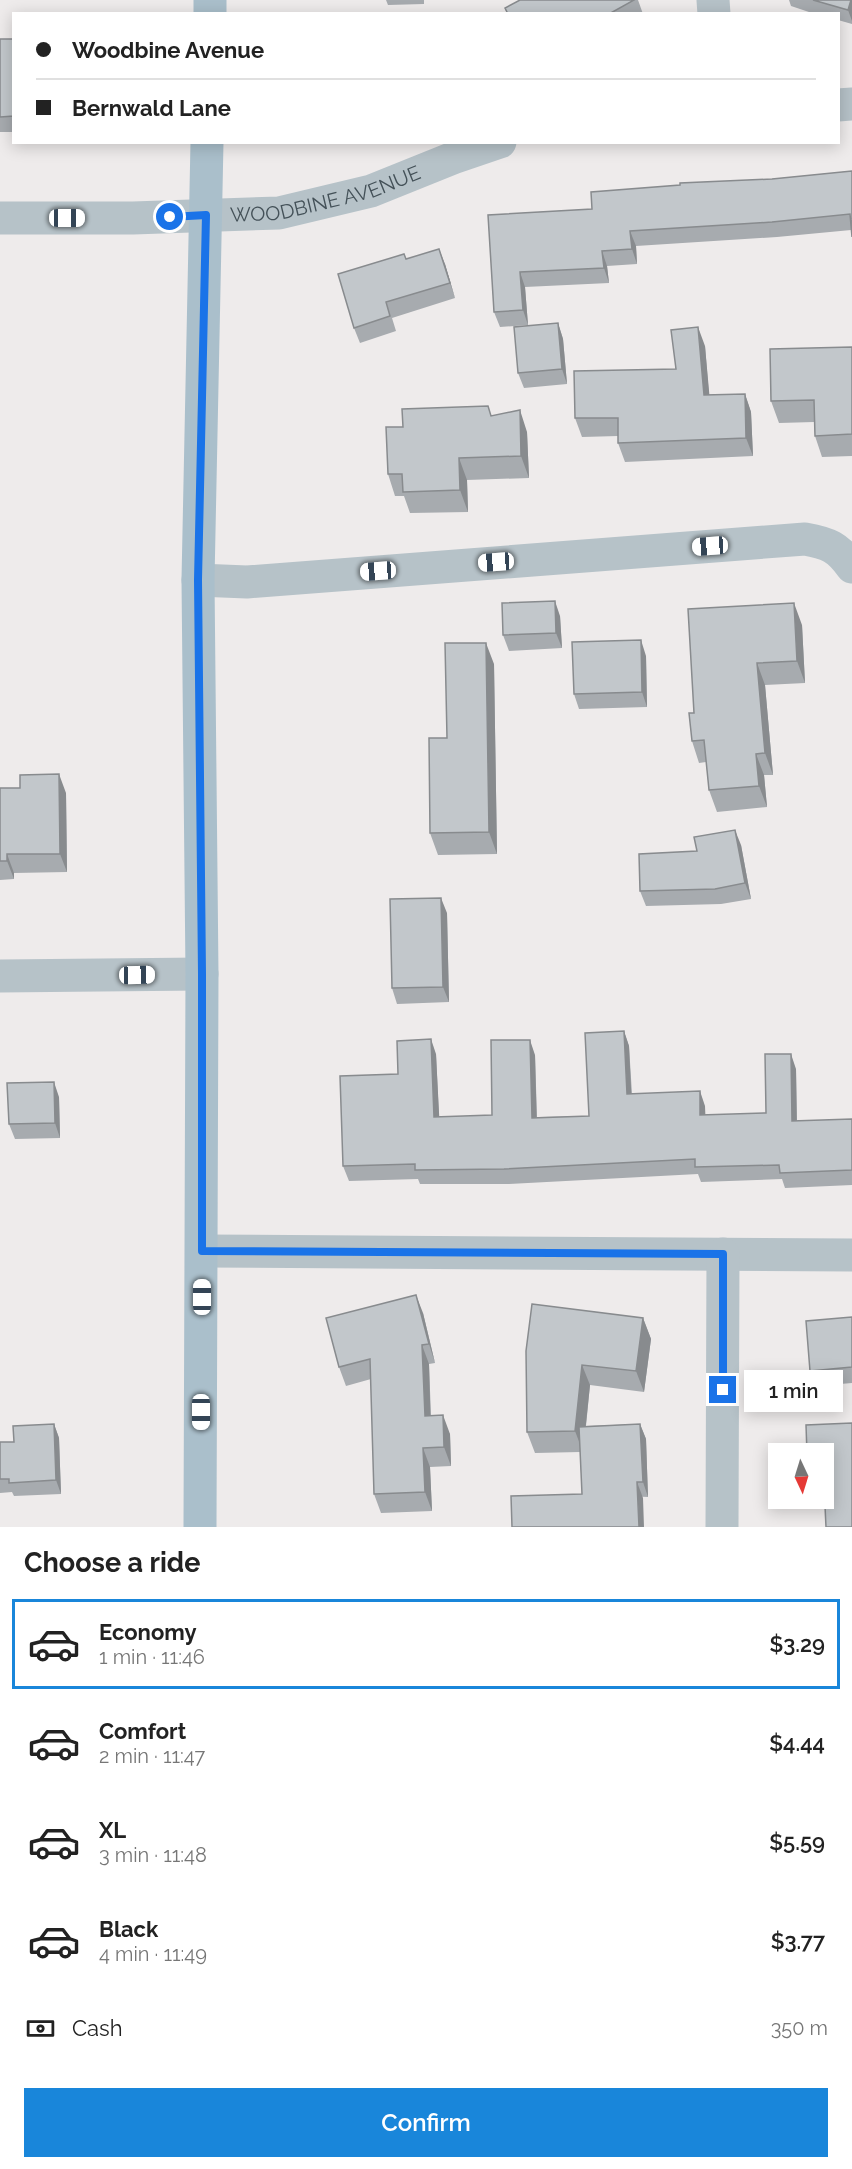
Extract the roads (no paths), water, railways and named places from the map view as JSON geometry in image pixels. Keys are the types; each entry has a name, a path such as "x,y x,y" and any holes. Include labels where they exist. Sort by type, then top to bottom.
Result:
{"main road":[{"path":"200,1527 202,974 198,580 207,144"}],"street":[{"name":"WOODBINE AVENUE","path":"0,218 133,218 279,213 371,191 494,144"},
{"path":"198,580 247,582 805,539 825,543 843,554 852,567"},
{"path":"0,976 202,974"},
{"path":"202,1251 852,1255"},
{"path":"722,1527 723,1254"}]}
